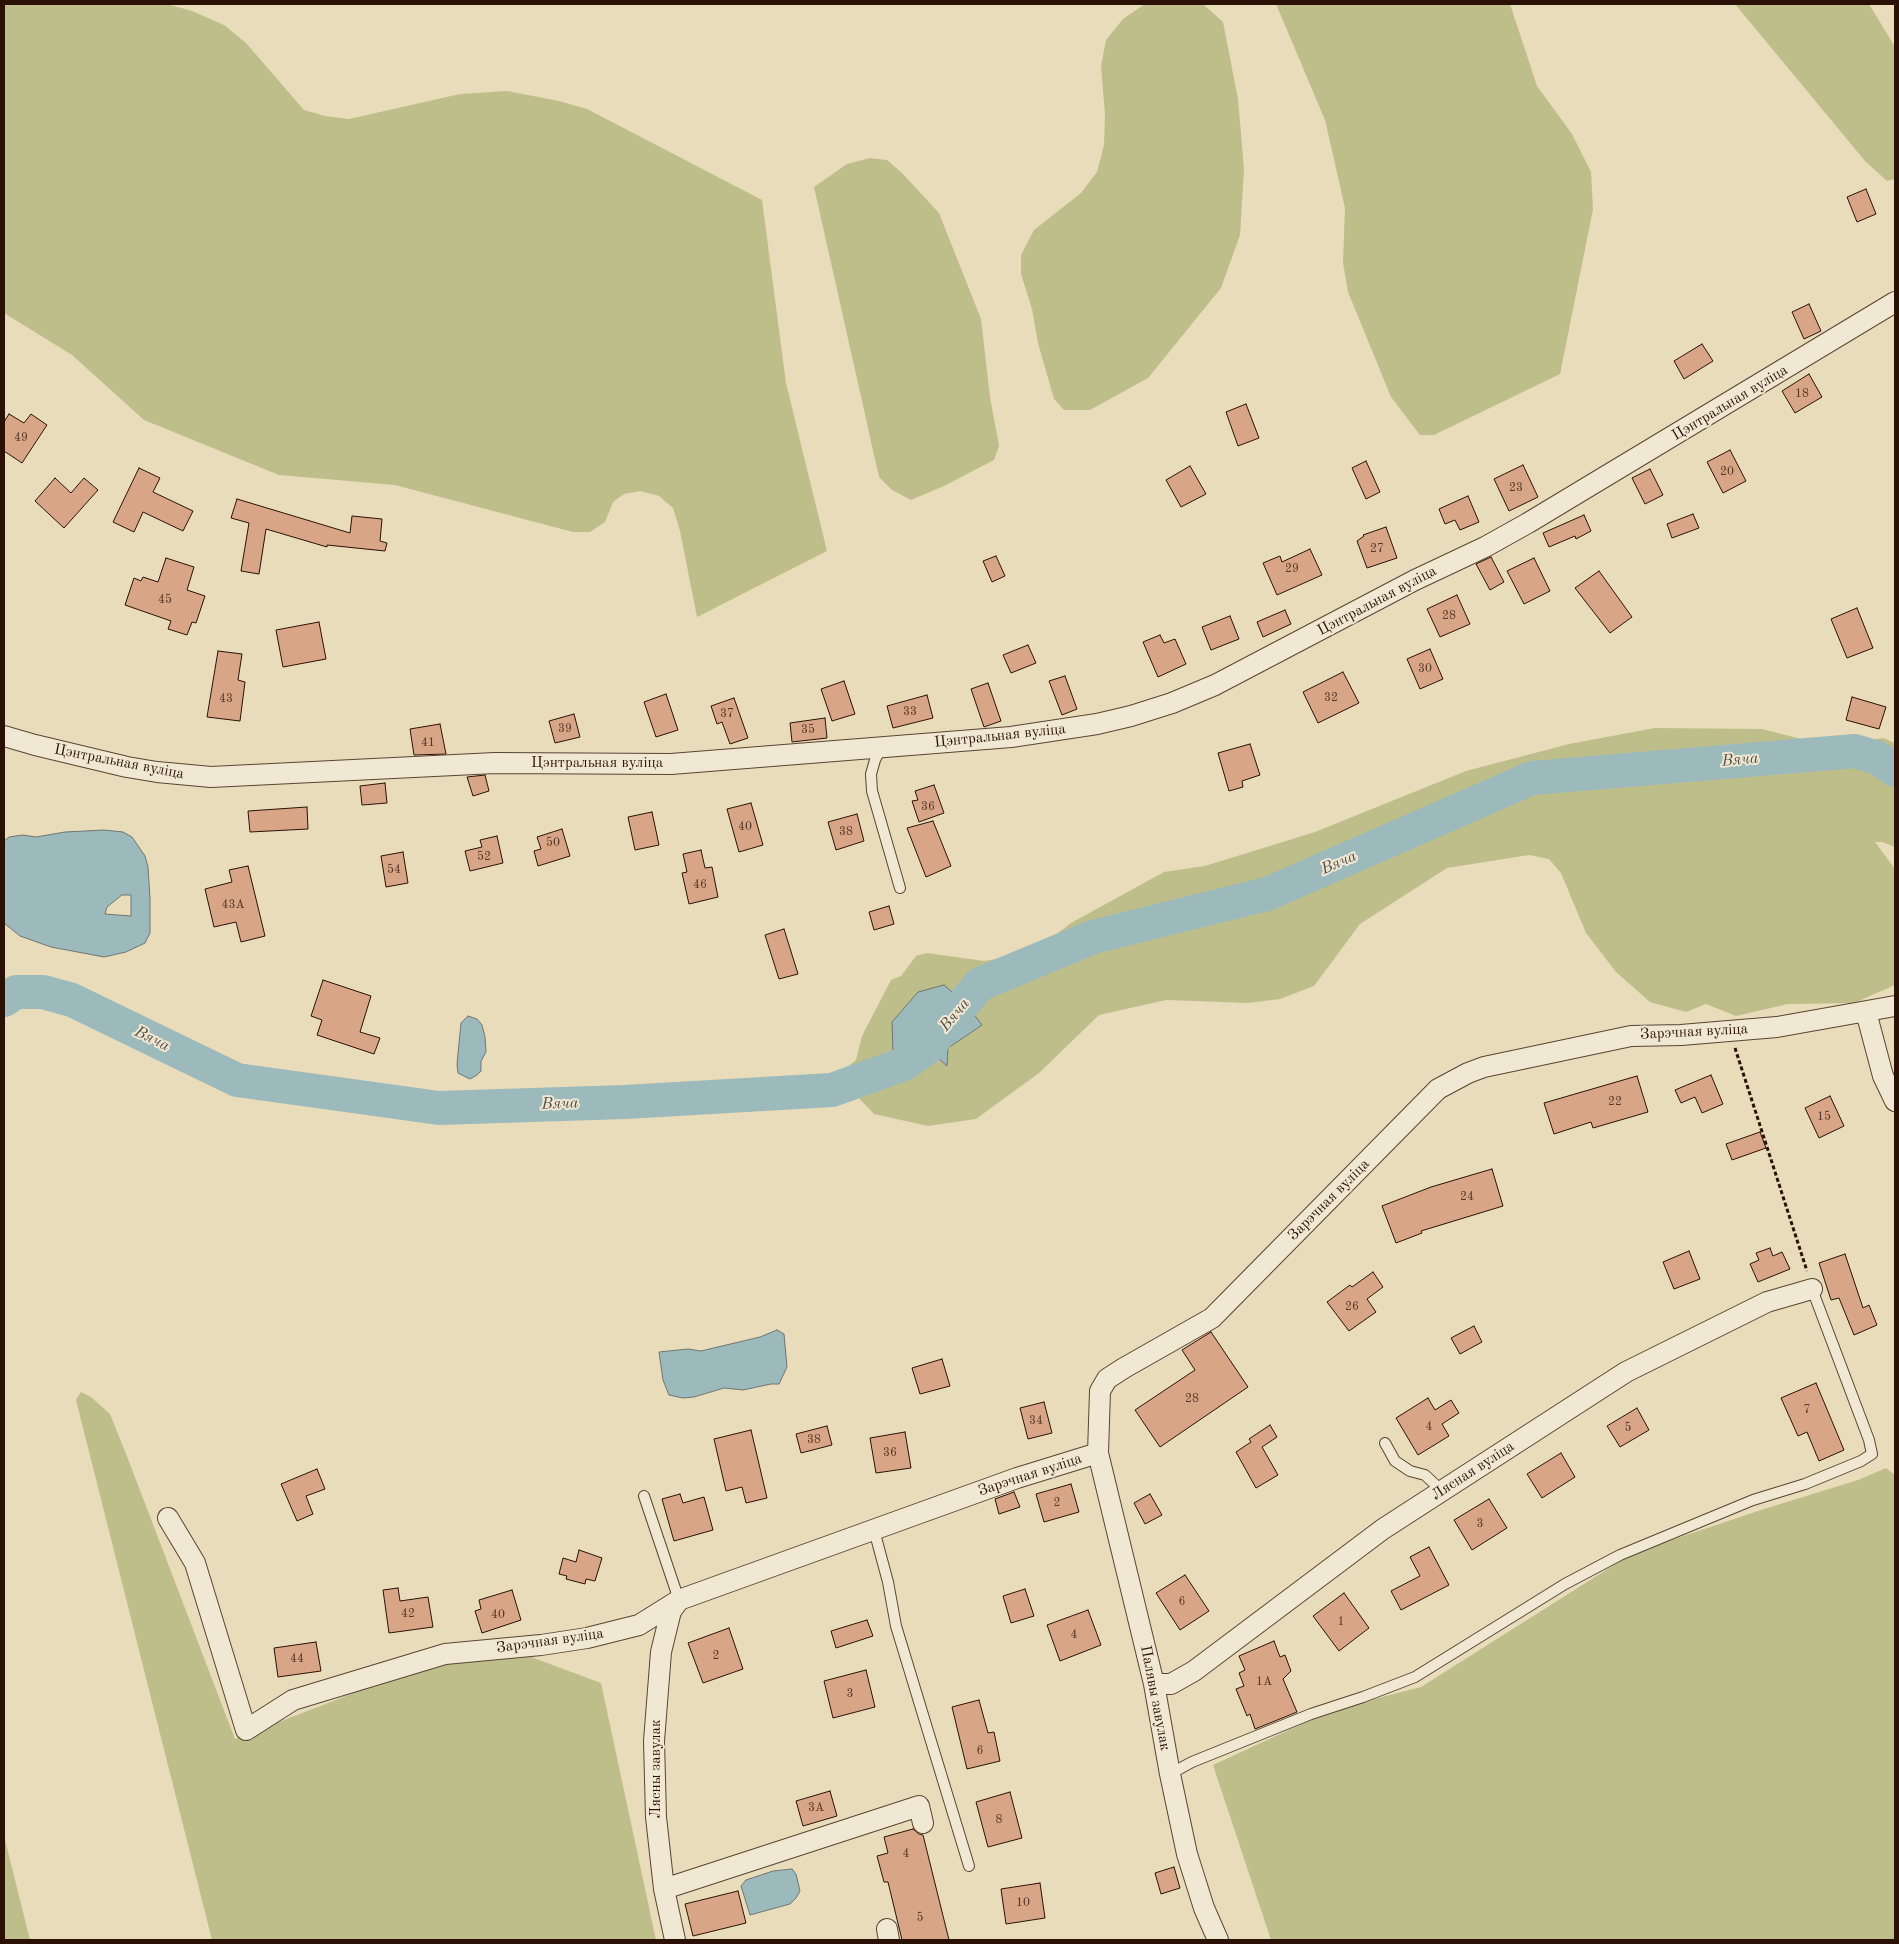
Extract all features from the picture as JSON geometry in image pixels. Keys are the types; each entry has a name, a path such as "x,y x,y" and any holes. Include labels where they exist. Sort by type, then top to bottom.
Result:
{"street":[{"name":"Цэнтральная вуліца","path":"4,736 127,767 211,778 495,763 671,764 1011,737 1088,726 1131,716 1172,703 1214,685 1415,580 1485,547 1895,302"},
{"name":"Зарэчная вуліца","path":"168,1518 194,1563 246,1730 293,1700 445,1654 541,1645 587,1638 639,1624 679,1600 1017,1478 1098,1453 1100,1391 1107,1379 1212,1318 1438,1089 1468,1073 1484,1067 1631,1036 1681,1035 1777,1027 1895,1006"},
{"path":"1866,1012 1883,1076 1895,1101"},
{"name":"Лясная вуліца","path":"1154,1684 1171,1684 1194,1671 1376,1534 1626,1372 1767,1302 1812,1289"},
{"name":"Палявы завулак","path":"1098,1453 1154,1684 1170,1774 1188,1854 1204,1908 1218,1940"},
{"name":"Лясны завулак","path":"675,1940 664,1888 656,1817 654,1741 661,1652 671,1611 679,1600"},
{"path":"664,1888 919,1806 923,1823"}],"lane":[{"path":"881,748 875,760 872,774 872,791 900,888"},
{"path":"1170,1774 1192,1762 1311,1714 1363,1698 1415,1677 1557,1589 1620,1555 1753,1500 1805,1484 1861,1461 1872,1454 1869,1440 1812,1289"},
{"path":"1385,1443 1395,1461 1410,1471 1425,1475 1442,1490"},
{"path":"644,1496 679,1600"},
{"path":"874,1530 888,1582 896,1626 969,1866"}],"path":[{"path":"1729,1031 1812,1289"}],"green space":[{"path":"4,4 167,4 192,11 224,25 246,43 304,110 325,116 349,119 460,94 507,91 559,101 587,109 762,200 786,383 827,551 697,617 680,531 673,508 659,496 640,491 624,494 613,502 605,522 590,532 573,532 395,485 279,475 144,420 72,355 4,313"},
{"path":"1145,4 1203,4 1223,22 1238,99 1244,169 1240,235 1221,288 1148,378 1090,410 1064,410 1054,399 1038,343 1032,309 1021,274 1021,255 1034,230 1081,193 1097,172 1104,145 1105,115 1101,66 1106,40 1123,19"},
{"path":"1276,4 1510,4 1537,86 1572,134 1591,172 1593,209 1560,374 1434,435 1420,435 1391,397 1348,292 1343,263 1345,208 1325,120"},
{"path":"1735,4 1869,4 1895,47 1895,179 1887,181 1865,161"},
{"path":"870,158 887,160 902,173 939,213 981,319 990,397 999,446 994,460 944,486 911,500 892,490 879,477 814,187 847,164"},
{"path":"1655,728 1762,729 1829,746 1883,738 1895,743 1895,847 1882,842 1875,842 1895,869 1895,985 1854,1003 1788,1004 1736,1016 1706,1004 1686,1012 1650,1002 1616,972 1586,933 1561,873 1549,859 1529,855 1447,868 1360,924 1314,986 1280,999 1248,1003 1166,1000 1099,1015 1039,1073 976,1119 928,1126 874,1114 855,1094 845,1076 846,1068 856,1060 862,1036 891,980 901,976 916,956 927,953 984,961 1032,953 1071,923 1164,872 1205,866 1315,832 1466,771 1569,744"},
{"path":"81,1392 91,1397 110,1414 235,1739 434,1662 531,1657 601,1683 656,1940 212,1940 76,1400"},
{"path":"1886,1468 1895,1475 1895,1940 1271,1940 1213,1765 1332,1710 1421,1687 1633,1553 1858,1480"},
{"path":"4,1832 6,1844 30,1940 4,1940"}],"water":[{"path":"104,830 123,832 132,837 145,856 148,867 150,933 145,943 126,952 104,957 51,947 20,936 4,923 4,841 9,837 23,835 36,837 65,832","holes":["122,895 131,895 131,916 105,914 107,907"]},
{"path":"944,985 966,1004 982,1025 948,1048 947,1066 927,1048 904,1064 893,1054 892,1022 918,992"},
{"path":"468,1016 477,1019 482,1025 486,1052 481,1061 481,1071 470,1079 458,1073 457,1064 461,1023"},
{"path":"777,1330 784,1334 787,1367 779,1384 743,1390 724,1388 694,1397 683,1398 669,1395 663,1380 659,1352 688,1349 701,1351 760,1337"},
{"path":"792,1869 796,1874 800,1891 796,1898 790,1904 750,1915 741,1886 746,1880 773,1871"}],"building":[{"path":"1866,189 1876,214 1857,222 1847,197"},
{"path":"1809,304 1821,331 1804,339 1792,312"},
{"path":"1702,344 1713,361 1684,379 1674,361"},
{"path":"1809,374 1822,397 1795,413 1782,391"},
{"path":"1246,404 1259,438 1238,446 1226,412"},
{"path":"9,414 24,423 31,414 47,425 22,463 4,451 4,422"},
{"path":"1730,450 1746,481 1723,493 1707,462"},
{"path":"1366,461 1380,492 1366,499 1352,468"},
{"path":"1523,465 1538,497 1509,511 1494,479"},
{"path":"1190,466 1206,494 1181,507 1166,480"},
{"path":"139,468 160,478 153,492 193,511 183,531 143,512 134,532 113,522"},
{"path":"1650,469 1663,495 1645,504 1632,478"},
{"path":"55,478 71,493 84,478 98,490 64,528 35,501"},
{"path":"1468,496 1479,522 1460,530 1455,520 1445,524 1439,509"},
{"path":"237,499 350,533 352,516 382,519 380,541 387,543 385,551 327,545 327,547 266,529 259,574 241,571 249,523 231,518"},
{"path":"1693,514 1699,528 1672,538 1667,524"},
{"path":"1584,515 1591,531 1576,539 1575,536 1549,547 1543,533"},
{"path":"1386,527 1397,558 1367,568 1357,541 1363,535"},
{"path":"1310,549 1322,575 1277,595 1263,563 1280,556 1282,562"},
{"path":"996,556 1005,576 992,582 983,561"},
{"path":"1491,557 1504,582 1490,590 1476,564"},
{"path":"166,558 194,567 187,590 205,596 196,623 192,622 187,635 168,629 171,621 125,605 134,578 141,581 143,577 158,582"},
{"path":"1534,558 1550,591 1524,604 1507,571"},
{"path":"1599,571 1632,617 1610,633 1575,588"},
{"path":"1457,595 1470,624 1440,637 1427,609"},
{"path":"1857,608 1873,648 1847,658 1831,619"},
{"path":"1285,610 1291,624 1263,637 1257,622"},
{"path":"1230,616 1239,639 1211,650 1202,627"},
{"path":"319,622 326,659 283,667 276,630"},
{"path":"1160,635 1164,643 1175,639 1186,664 1158,677 1143,642"},
{"path":"1028,645 1036,663 1011,673 1003,655"},
{"path":"1430,649 1443,679 1420,689 1407,659"},
{"path":"218,651 242,654 238,680 245,682 240,721 207,717"},
{"path":"1343,672 1359,703 1318,723 1303,692"},
{"path":"1065,676 1077,709 1062,715 1049,681"},
{"path":"844,681 855,714 832,721 821,689"},
{"path":"988,683 1001,721 984,727 971,689"},
{"path":"666,694 678,730 656,737 644,702"},
{"path":"927,695 933,718 893,728 887,706"},
{"path":"1852,697 1886,707 1879,729 1846,720"},
{"path":"734,698 748,738 730,744 722,722 717,724 711,706"},
{"path":"574,714 580,737 555,743 549,721"},
{"path":"825,718 827,738 792,742 790,723"},
{"path":"440,724 446,754 414,755 410,729"},
{"path":"1250,744 1260,775 1242,781 1243,787 1229,791 1218,753"},
{"path":"485,775 489,791 473,796 467,777"},
{"path":"385,783 387,803 362,805 360,786"},
{"path":"934,785 944,813 919,822 912,801 918,800 915,791"},
{"path":"751,803 763,845 739,852 727,809"},
{"path":"307,807 308,829 250,832 248,811"},
{"path":"652,812 659,845 635,850 628,817"},
{"path":"857,814 864,841 836,850 828,822"},
{"path":"933,821 951,866 926,877 907,828"},
{"path":"562,829 570,856 538,866 534,851 541,849 537,837"},
{"path":"497,836 503,863 470,871 465,851 482,847 480,840"},
{"path":"701,850 705,868 712,867 718,897 689,904 682,873 687,872 683,854"},
{"path":"403,852 408,883 386,887 381,856"},
{"path":"248,866 265,936 241,942 236,922 214,927 205,889 232,882 229,870"},
{"path":"889,906 894,924 874,930 869,912"},
{"path":"784,929 798,974 779,979 765,935"},
{"path":"323,980 371,996 360,1032 380,1038 374,1054 317,1035 322,1020 311,1016"},
{"path":"1711,1075 1723,1104 1702,1113 1695,1097 1681,1103 1675,1090"},
{"path":"1637,1076 1648,1112 1593,1128 1591,1122 1554,1134 1544,1103"},
{"path":"1830,1096 1844,1126 1819,1138 1805,1108"},
{"path":"1760,1132 1766,1148 1732,1160 1726,1144"},
{"path":"1492,1169 1503,1206 1421,1231 1422,1233 1396,1243 1382,1206 1431,1187"},
{"path":"1770,1248 1773,1256 1782,1252 1790,1269 1758,1282 1750,1264 1759,1260 1756,1253"},
{"path":"1689,1251 1700,1279 1674,1289 1663,1262"},
{"path":"1845,1254 1863,1308 1869,1305 1877,1325 1854,1335 1839,1298 1831,1300 1819,1263"},
{"path":"1373,1272 1383,1287 1367,1299 1376,1312 1349,1331 1327,1302 1350,1285 1352,1287"},
{"path":"1474,1326 1482,1342 1460,1354 1451,1338"},
{"path":"1211,1332 1248,1387 1160,1447 1135,1410 1195,1370 1182,1350"},
{"path":"942,1359 950,1386 920,1394 912,1368"},
{"path":"1816,1383 1844,1450 1819,1461 1807,1432 1798,1436 1781,1398"},
{"path":"1428,1398 1435,1410 1451,1400 1459,1413 1442,1424 1449,1436 1418,1455 1396,1418"},
{"path":"1044,1402 1052,1433 1028,1439 1020,1408"},
{"path":"1637,1408 1649,1430 1620,1447 1607,1426"},
{"path":"1270,1425 1277,1437 1262,1447 1278,1475 1256,1488 1236,1452 1251,1442 1249,1439"},
{"path":"827,1426 832,1445 801,1453 796,1434"},
{"path":"751,1430 767,1498 746,1503 742,1487 726,1491 714,1439"},
{"path":"905,1432 911,1468 876,1473 870,1438"},
{"path":"1561,1453 1575,1477 1542,1498 1527,1474"},
{"path":"317,1469 325,1489 306,1496 313,1514 297,1521 281,1484"},
{"path":"1071,1484 1079,1512 1044,1522 1036,1494"},
{"path":"1014,1492 1020,1507 999,1514 995,1499"},
{"path":"680,1494 683,1503 704,1497 713,1530 674,1541 662,1499"},
{"path":"1150,1494 1162,1515 1145,1524 1134,1503"},
{"path":"1489,1499 1507,1528 1472,1550 1454,1520"},
{"path":"1429,1547 1449,1585 1401,1610 1391,1591 1420,1576 1410,1557"},
{"path":"579,1550 602,1558 595,1581 586,1579 585,1584 566,1579 567,1576 559,1574 563,1558 576,1562"},
{"path":"1185,1575 1209,1611 1180,1630 1156,1593"},
{"path":"398,1588 400,1601 428,1597 433,1627 389,1633 383,1590"},
{"path":"1025,1589 1034,1616 1011,1623 1003,1596"},
{"path":"512,1590 521,1620 482,1633 475,1611 481,1609 479,1600"},
{"path":"1344,1593 1369,1628 1339,1651 1313,1616"},
{"path":"1088,1610 1101,1645 1060,1661 1047,1625"},
{"path":"867,1620 873,1636 836,1648 831,1631"},
{"path":"729,1628 743,1669 703,1683 688,1643"},
{"path":"1274,1641 1280,1657 1285,1655 1291,1671 1283,1679 1297,1712 1255,1729 1250,1714 1247,1716 1236,1689 1244,1686 1239,1673 1245,1670 1239,1656"},
{"path":"316,1642 321,1671 278,1677 274,1648"},
{"path":"866,1670 875,1707 833,1718 824,1681"},
{"path":"979,1700 988,1733 994,1732 1000,1761 967,1769 952,1707"},
{"path":"830,1791 837,1816 803,1826 796,1801"},
{"path":"1010,1792 1022,1838 988,1847 976,1802"},
{"path":"913,1829 923,1835 949,1940 902,1940 888,1882 884,1882 877,1856 888,1853 884,1837"},
{"path":"1174,1867 1180,1888 1161,1894 1155,1873"},
{"path":"1040,1883 1045,1918 1006,1924 1001,1889"},
{"path":"738,1891 746,1923 693,1936 685,1904"}],"waterway":[{"name":"Вяча","path":"4,1000 16,992 43,992 72,1000 237,1080 439,1108 625,1102 832,1090 904,1064 927,1048 980,984 1093,937 1267,894 1532,778 1855,751 1878,758 1895,770"}]}
